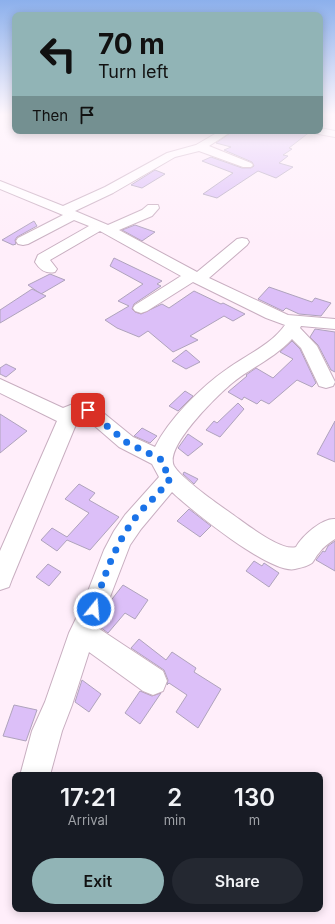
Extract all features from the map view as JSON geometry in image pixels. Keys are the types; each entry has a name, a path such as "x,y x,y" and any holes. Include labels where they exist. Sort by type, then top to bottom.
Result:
{"street":[{"path":"23,241 76,206 109,190 165,158"},
{"path":"231,158 247,164"},
{"path":"0,185 68,212 103,228 195,277 272,315 286,320 294,325 308,346 326,382"},
{"path":"50,269 42,262 43,258 103,228 147,213 153,208"},
{"path":"141,308 195,277 242,242"},
{"path":"294,325 335,324"},
{"path":"36,772 47,730 58,705 82,634 94,609 101,584 127,530 140,512 157,496 166,469 163,450 168,441 190,414 225,379 285,337 294,325"},
{"path":"0,384 58,414 64,415 83,407 126,442 166,469 188,493 223,520 257,544 280,557 290,560 304,555 308,546 333,528"},
{"path":"0,579 67,422 68,413"},
{"path":"82,634 105,647 153,681"}],"building":[{"path":"208,158 214,158 242,168 251,168 254,166 252,162 243,158 285,158 279,163 293,167 276,178 258,171 217,198 203,194 233,173 202,161"},
{"path":"155,170 165,174 142,188 131,185"},
{"path":"34,221 37,226 17,237 15,240 16,244 13,245 2,240"},
{"path":"135,225 155,232 142,241 122,230"},
{"path":"114,258 162,281 157,284 161,286 134,304 132,309 135,312 141,314 162,304 169,308 194,291 245,314 233,321 224,316 190,336 198,340 173,352 148,331 139,337 117,328 105,320 129,306 118,301 143,284 110,266"},
{"path":"50,274 65,280 41,294 28,285"},
{"path":"269,287 312,302 315,298 331,303 321,316 299,314 286,308 283,311 258,299"},
{"path":"32,289 46,296 0,323 0,310"},
{"path":"315,329 335,332 335,372 331,370 318,345 310,337"},
{"path":"292,341 300,349 316,383 312,387 297,380 269,404 261,400 257,404 244,397 242,400 228,392 256,368 273,378 293,359 280,352"},
{"path":"186,350 200,362 186,369 172,361"},
{"path":"6,364 16,369 6,377 0,374 0,368"},
{"path":"185,391 193,396 178,411 169,406"},
{"path":"238,403 244,409 220,437 206,430 214,421 217,423"},
{"path":"0,414 27,431 0,453"},
{"path":"335,421 335,462 317,454"},
{"path":"142,428 157,436 150,443 134,436"},
{"path":"188,434 203,444 188,456 178,448"},
{"path":"184,472 198,479 194,484 183,474"},
{"path":"79,484 95,493 89,500 119,517 90,550 67,540 57,551 41,540 52,528 67,537 89,513 65,499"},
{"path":"189,509 211,526 200,537 177,521"},
{"path":"335,541 335,571 316,560 323,551 325,552 328,546"},
{"path":"254,561 262,566 264,563 279,573 269,587 246,571"},
{"path":"48,564 61,572 49,586 36,577"},
{"path":"123,585 148,600 135,619 125,613 108,633 100,627 109,603"},
{"path":"139,639 166,660 172,652 196,668 194,672 221,689 198,728 176,712 187,695 169,683 167,685 168,680 164,670 131,648"},
{"path":"82,680 101,694 89,712 75,702"},
{"path":"140,691 152,696 161,693 140,724 125,713"},
{"path":"14,705 37,710 26,741 3,736"}],"route":[{"path":"88,410 126,442 162,460 164,468 171,477 157,496 140,512 127,530 101,584 94,609"}]}
